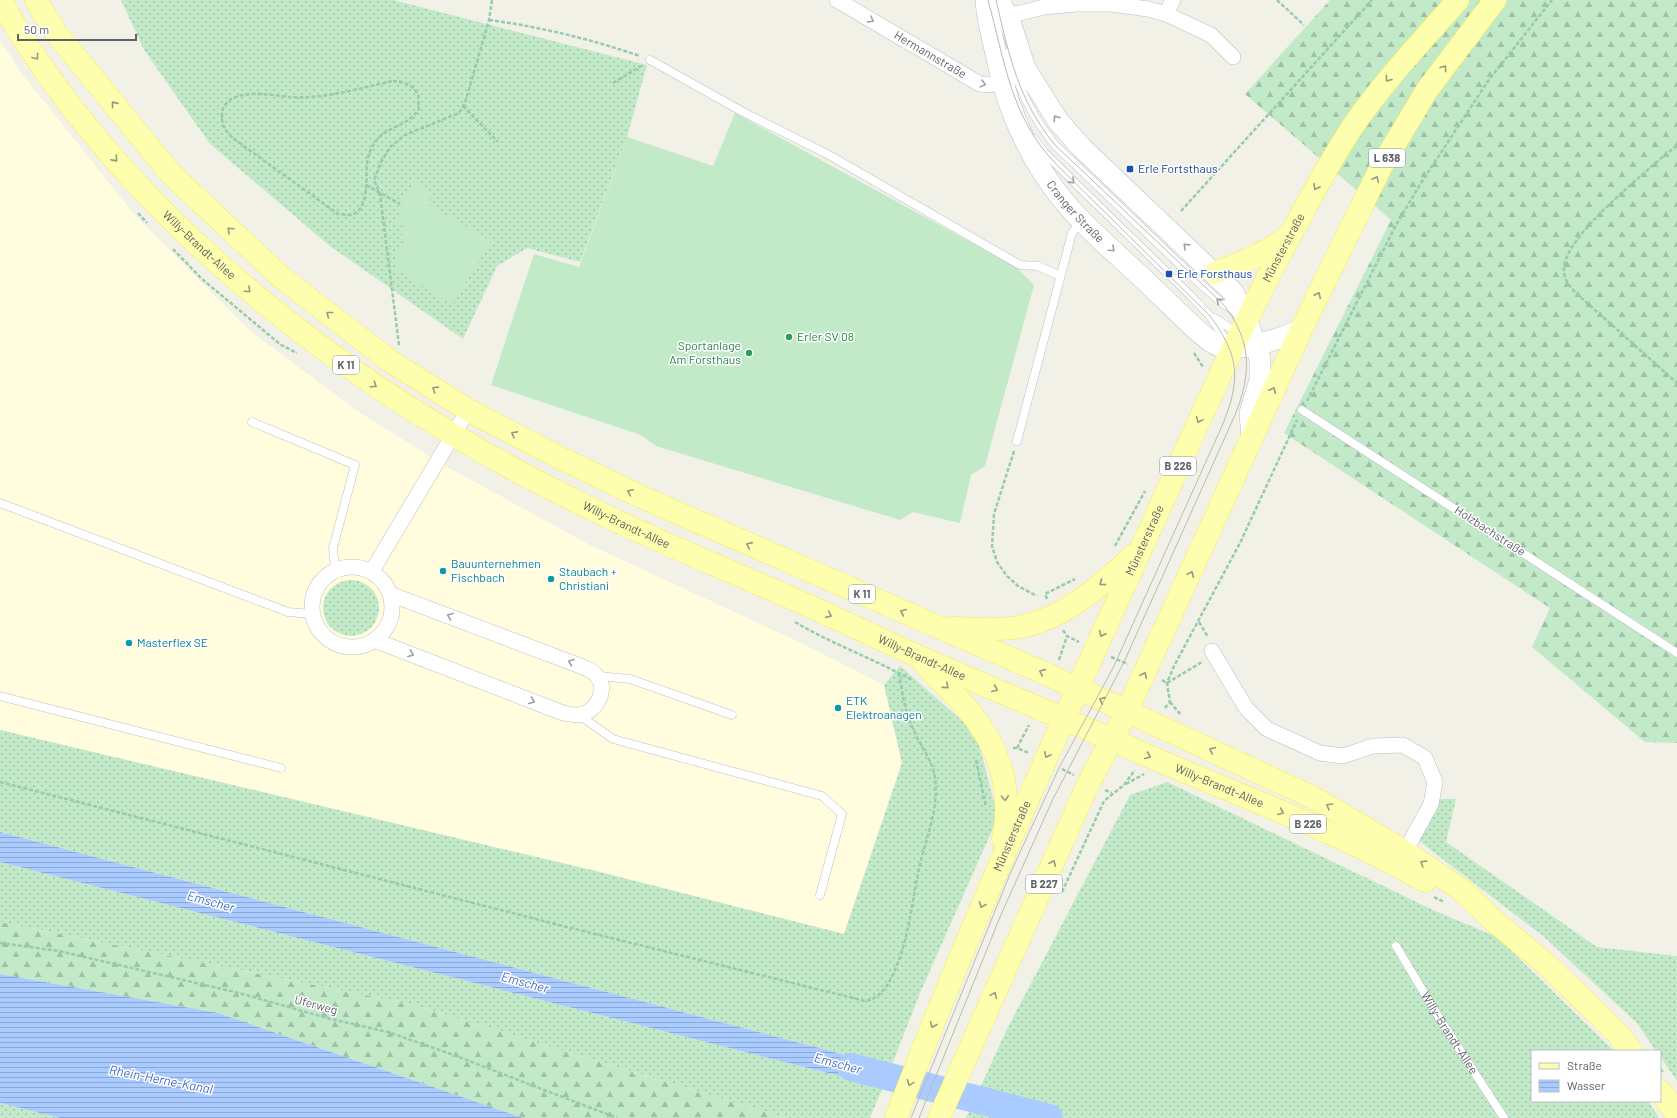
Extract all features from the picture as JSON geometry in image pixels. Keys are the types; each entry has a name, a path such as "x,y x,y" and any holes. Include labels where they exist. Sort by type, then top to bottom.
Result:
{"main road":[{"name":"Willy-Brandt-Allee","path":"0,0 19,34 83,123 154,202 261,302 373,385 452,435 596,511 920,657 1294,818 1401,858"},
{"name":"Willy-Brandt-Allee","path":"36,0 56,33 172,175 281,277 390,361 468,410 556,456 646,500 1053,677 1314,798 1401,858 1456,901 1496,923 1546,964 1618,1034 1630,1050"},
{"name":"Cranger Straße","path":"986,0 998,12 1026,143 1048,179 1082,221 1203,322 1217,345 1244,340"},
{"name":"Münsterstraße","path":"896,1118 997,869 1044,761 1142,548 1209,377 1244,340 1291,234 1328,166 1353,126 1394,72 1458,0"},
{"name":"L 638","path":"1252,438 1301,330 1381,167 1428,90 1495,0"},
{"name":"Cranger Straße","path":"998,12 1013,77 1058,122 1204,276 1233,292 1244,340 1260,359 1260,380 1250,413 1252,438"},
{"path":"1204,276 1258,256 1273,248 1291,234"},
{"name":"B 226","path":"1203,322 1214,358 1209,377"},
{"path":"1244,340 1277,340 1301,330"},
{"name":"B 226","path":"1113,739 1128,711 1252,438"},
{"path":"939,627 978,629 1022,627 1056,616 1108,579 1142,548"},
{"path":"920,657 934,677 954,693 983,729 995,751 1005,786 1007,820 997,869"},
{"name":"B 227","path":"939,1118 1089,782 1113,739"},
{"path":"1661,1092 1677,1114"}],"street":[{"name":"Hermannstraße","path":"837,0 980,84 993,86 1013,77"},
{"path":"1166,14 1173,0"},
{"path":"998,12 1076,4 1148,4 1211,35 1233,57"},
{"path":"372,571 468,410"},
{"path":"348,566 361,567 372,571 384,582 390,594 390,614 387,626 374,640 358,648 346,647 334,643 324,636 316,626 312,614 312,600 316,588 324,577 335,570 348,566"},
{"path":"374,640 563,713 579,715 591,710 600,700 602,686 597,676 583,667 390,594"},
{"path":"1212,652 1246,708 1267,729 1320,753 1342,756 1373,746 1403,745 1425,758 1435,782 1430,804 1401,858"}],"lane":[{"path":"650,60 746,113 829,155 1020,265 1038,266 1060,276"},
{"path":"1013,77 1028,106 1043,130 1055,145 1204,276"},
{"path":"1013,77 1020,113 1035,141 1203,322"},
{"path":"1048,179 1044,164 1045,153 1050,146 1066,144 1081,147"},
{"path":"1016,441 1072,233 1082,221"},
{"name":"Holzbachstraße","path":"1302,410 1677,653"},
{"path":"252,422 355,465 333,548 335,570"},
{"path":"0,503 288,612 312,614"},
{"path":"597,676 630,679 732,715"},
{"path":"0,696 281,768"},
{"path":"579,715 613,739 822,796 842,814 820,895"},
{"name":"Willy-Brandt-Allee","path":"1396,946 1441,1021 1504,1118"}],"path":[{"path":"399,348 380,194 374,180 380,162 390,147 405,135 459,113 463,106 489,20 492,0"},
{"path":"1277,0 1304,25"},
{"path":"1181,211 1372,0"},
{"path":"1167,683 1174,666 1240,543 1302,410 1396,225 1421,183 1488,80 1552,0"},
{"path":"489,20 531,25 577,36 650,60"},
{"path":"613,83 650,60"},
{"path":"393,81 401,81 408,84 418,95 419,109 408,120 389,128 377,138 368,156 366,185 365,199 359,209 351,215 338,214 225,131 222,120 223,110 226,103 234,97 265,93 291,97 320,96 393,81"},
{"path":"463,106 498,142"},
{"path":"1677,146 1667,153 1604,210 1578,237 1567,255 1564,269 1566,280 1577,294 1677,383"},
{"path":"366,185 400,204"},
{"path":"1193,351 1209,377"},
{"path":"1016,441 994,514 992,546 997,562 1007,576 1018,586 1037,596"},
{"path":"1111,552 1148,486"},
{"path":"1045,594 1078,578"},
{"path":"0,782 610,938 865,1001 877,997 883,991 899,960 906,937 920,865 934,811 936,792 935,776 904,708 898,672"},
{"path":"1017,748 1112,793"},
{"path":"1431,895 1444,903"},
{"name":"Uferweg","path":"0,943 59,951 239,993 327,1018 388,1032 451,1054 617,1118"}],"shaded area":[{"path":"0,40 22,74 133,213 250,331 359,412 444,465 588,544 797,641 884,685 902,763 844,934 600,872 0,730"}],"green space":[{"path":"121,0 393,0 647,65 627,137 580,262 527,248 497,266 463,339 330,246 210,144 144,50"},
{"path":"1330,0 1677,0 1677,743 1645,742 1532,647 1550,608 1284,433 1391,220 1245,94"},
{"name":"Sportanlage Am Forsthaus","path":"735,113 1016,267 1034,285 985,466 971,475 960,523 913,512 900,520 656,446 641,435 491,385 534,254 579,267 627,137 713,166"},
{"path":"414,181 433,192 427,204 491,241 452,305 397,270 396,254 406,236 400,233 403,226 397,222 403,212 398,208"},
{"path":"351,580 362,582 371,588 377,597 379,608 377,619 371,628 362,634 351,636 340,634 331,628 325,619 323,608 325,597 331,588 340,582"},
{"path":"900,666 976,733 998,817 920,993 891,1067 0,832 0,730 600,872 844,934 902,763 884,685"},
{"path":"1167,782 1435,911 1497,937 1613,1050 1531,1050 1531,1102 1649,1102 1659,1118 966,1118 1007,1029 1130,795"},
{"path":"1439,799 1456,799 1446,842 1597,947 1677,956 1677,1081 1661,1057 1661,1050 1655,1050 1637,1023 1543,936 1418,840"},
{"path":"0,862 883,1087 870,1118 785,1118 414,1005 0,922"},
{"path":"0,922 414,1005 785,1118 523,1118 218,1013 0,974"},
{"path":"0,1103 60,1118 0,1118"}],"water":[{"path":"0,832 891,1067 883,1087 0,862"},
{"name":"Rhein-Herne-Kanal","path":"0,974 218,1013 523,1118 60,1118 0,1103"}],"waterway":[{"name":"Emscher","path":"851,1067 1049,1118"}],"tram line":[{"path":"911,1118 1010,874 1059,768 1113,668 1222,426 1228,410 1234,382 1232,356 1220,330 1210,316 1056,164 1028,127 1011,87 988,0"},
{"path":"919,1118 1000,917 1052,801 1124,662 1235,415 1241,400 1246,371 1244,343 1232,316 1222,303 1055,145 1042,128 1032,111 1016,76 996,0"}],"place":[{"name":"Erle Fortsthaus","path":"1130,169"},
{"name":"Erle Forsthaus","path":"1169,274"},
{"name":"Erler SV 08","path":"789,337"},
{"name":"Sportanlage Am Forsthaus","path":"749,353"},
{"name":"Bauunternehmen Fischbach","path":"443,571"},
{"name":"Staubach + Christiani","path":"551,579"},
{"name":"Masterflex SE","path":"129,643"},
{"name":"ETK Elektroanagen","path":"838,708"}]}
